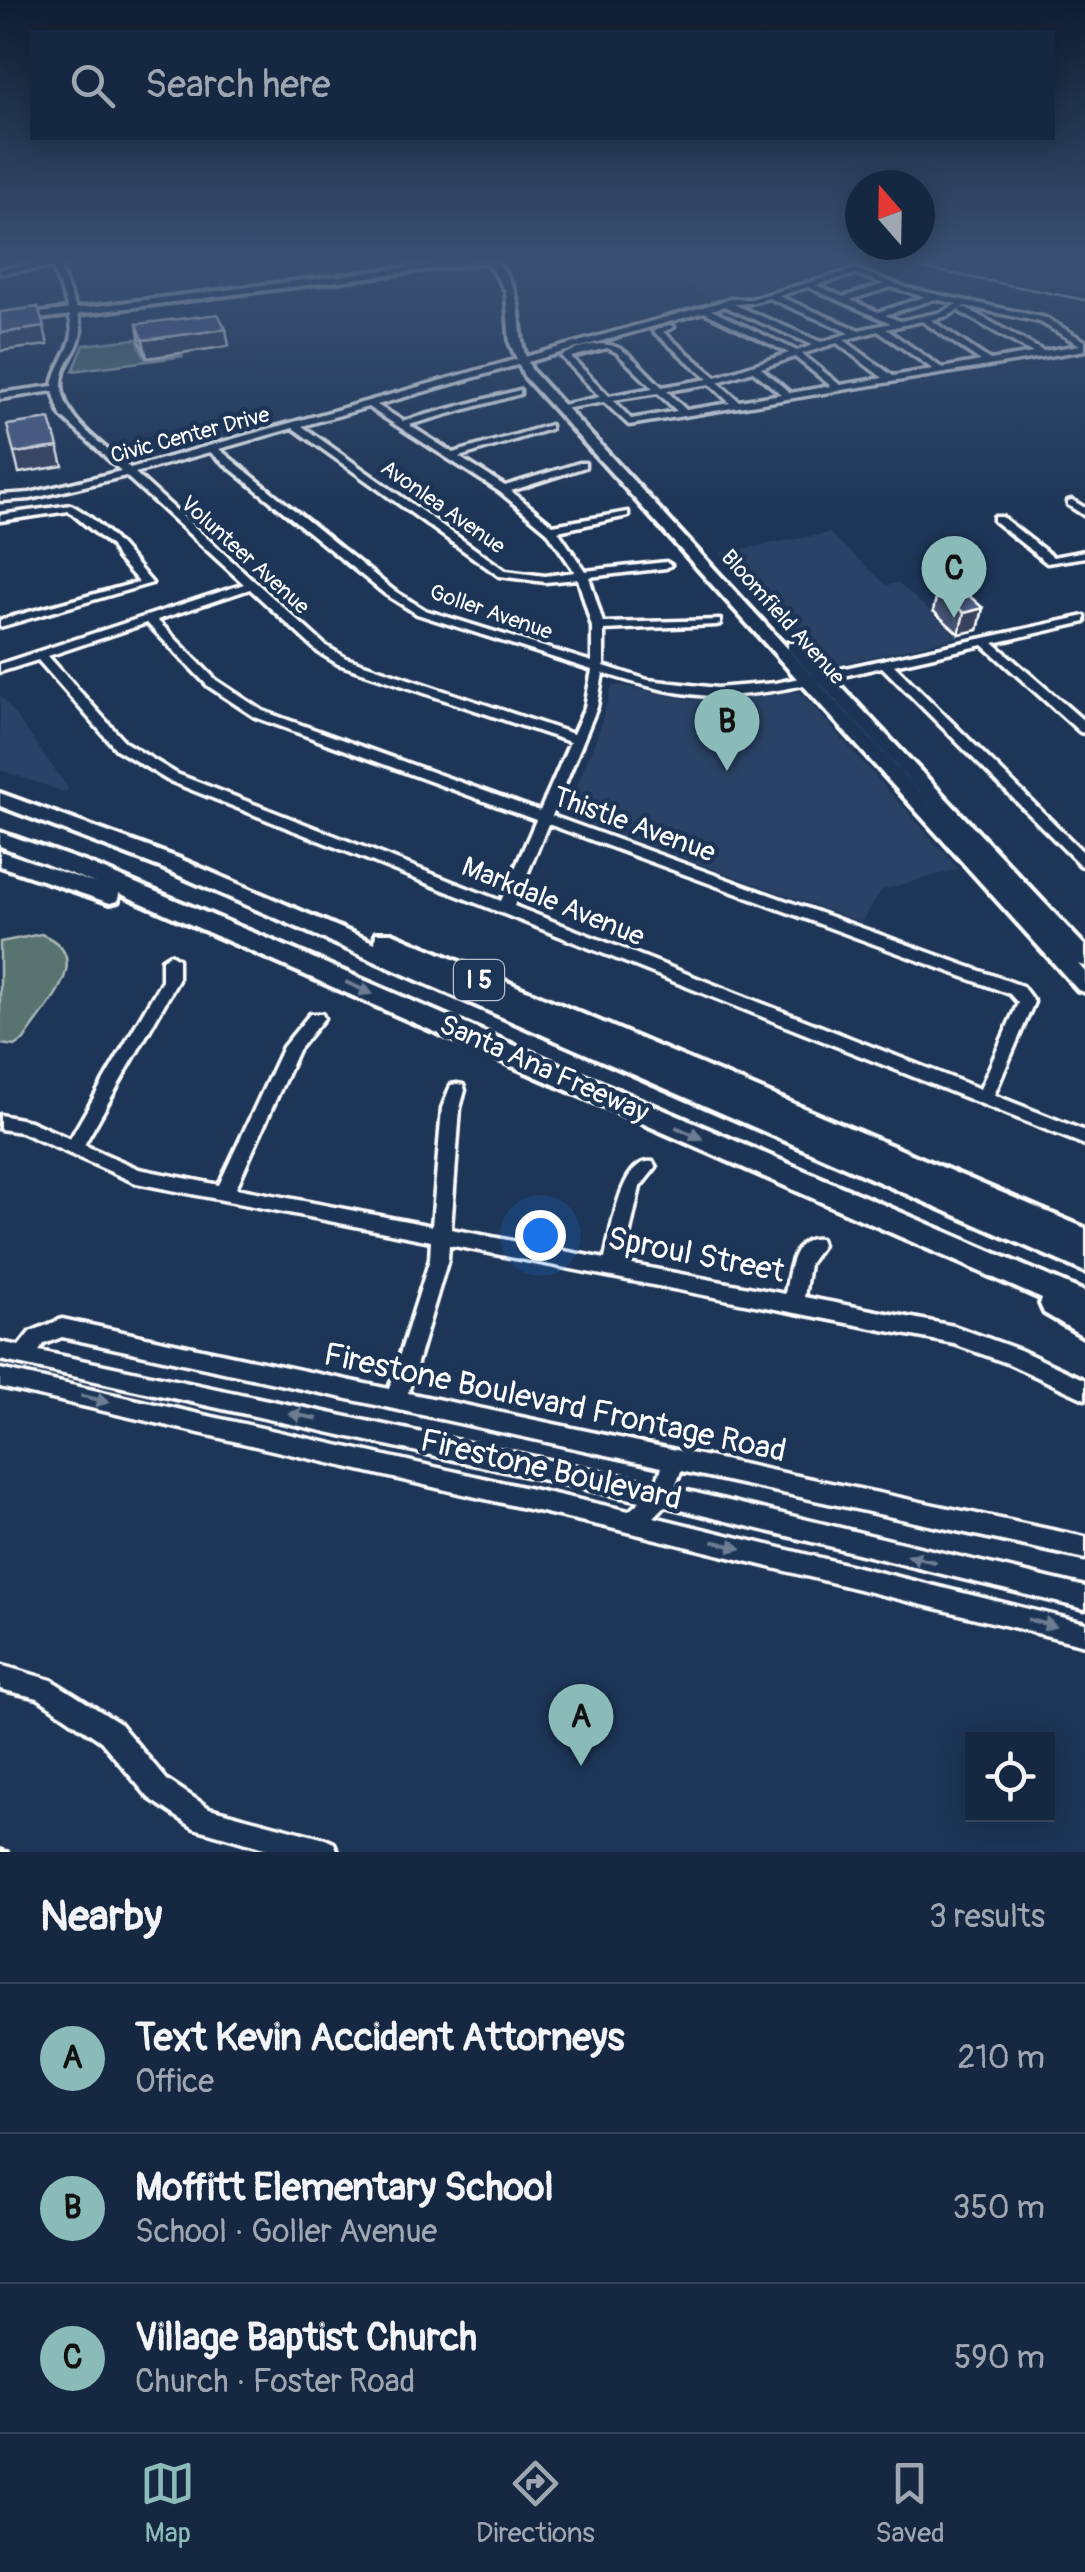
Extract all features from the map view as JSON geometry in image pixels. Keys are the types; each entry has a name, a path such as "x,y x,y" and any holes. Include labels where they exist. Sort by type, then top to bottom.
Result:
{"highway":[{"name":"Santa Ana Freeway","path":"0,786 72,809 208,864 1085,1240"},
{"path":"0,799 186,870 1085,1260"},
{"name":"Santa Ana Freeway","path":"0,839 270,949 1085,1305"},
{"path":"0,858 270,949"},
{"path":"1006,1271 1085,1324"}],"main road":[{"path":"525,347 526,362"},
{"name":"Bloomfield Avenue","path":"526,362 872,742 1085,985"},
{"name":"Bloomfield Avenue","path":"872,742 1085,959"}],"street":[{"path":"0,396 57,388 59,373 71,347"},
{"name":"Civic Center Drive","path":"0,498 56,491 581,347"},
{"path":"599,347 565,356 629,422 1077,347"},
{"path":"611,347 684,413"},
{"path":"677,347 737,404"},
{"path":"783,347 840,388"},
{"path":"564,406 713,381 812,347"},
{"path":"848,347 890,379"},
{"path":"907,347 941,371"},
{"path":"966,347 989,363"},
{"path":"1030,347 1041,354"},
{"path":"754,367 788,396"},
{"name":"Volunteer Avenue","path":"57,388 64,414 308,640 342,660 577,740"},
{"path":"402,424 516,392"},
{"path":"370,404 504,490 550,528 582,574 598,626 598,669 591,707 505,909"},
{"name":"Avonlea Avenue","path":"296,426 503,574 545,579 666,564"},
{"path":"452,456 547,426"},
{"name":"Goller Avenue","path":"212,449 389,592 421,612 646,683 716,692 814,678 1083,622"},
{"path":"504,490 582,465"},
{"path":"0,624 146,583 116,544 56,491"},
{"path":"1072,503 1085,513"},
{"path":"0,518 71,508"},
{"path":"550,528 624,514"},
{"path":"998,518 1051,560 1085,554"},
{"path":"0,668 248,586"},
{"name":"Thistle Avenue","path":"149,619 212,683 259,714 1016,990 1026,1002 984,1099"},
{"path":"598,626 716,622"},
{"path":"984,641 1085,729"},
{"name":"Markdale Avenue","path":"40,655 114,738 172,777 1085,1138"},
{"path":"885,663 1085,862"},
{"path":"74,1147 170,980 170,958"},
{"path":"224,1194 290,1047 316,1018"},
{"path":"396,1398 439,1259 451,1108 457,1090"},
{"name":"Sproul Street","path":"0,1122 24,1126 136,1176 954,1335 1013,1356 1085,1390"},
{"path":"612,1269 632,1184 647,1167"},
{"path":"793,1304 800,1261 813,1245"},
{"name":"Firestone Boulevard Frontage Road","path":"23,1356 38,1338 62,1328 1085,1548"},
{"name":"Firestone Boulevard","path":"0,1351 662,1495 1085,1598"},
{"name":"Firestone Boulevard","path":"0,1378 632,1522 1085,1634"},
{"path":"632,1522 662,1495 675,1459"},
{"path":"0,1676 43,1688 110,1732 158,1789 203,1819 325,1852"}],"shaded area":[{"path":"829,533 887,585 898,583 959,637 840,664 824,662 720,553"},
{"path":"612,686 691,700 800,692 959,869 882,890 861,922 572,818 567,809 598,734"},
{"path":"0,694 69,789 65,792 0,770"}],"green space":[{"path":"83,347 140,347 145,358 184,356 73,371"},
{"path":"41,934 58,944 65,955 62,982 24,1040 15,1046 0,1044 0,942"}],"building":[{"path":"50,419 58,447 14,453 7,425"},
{"path":"958,586 983,608 964,613 938,590"}],"railway":[{"path":"0,1850 7,1852"}],"place":[{"name":"Village Baptist Church","path":"954,618"},
{"name":"Moffitt Elementary School","path":"727,771"},
{"name":"Text Kevin Accident Attorneys","path":"581,1766"}]}
